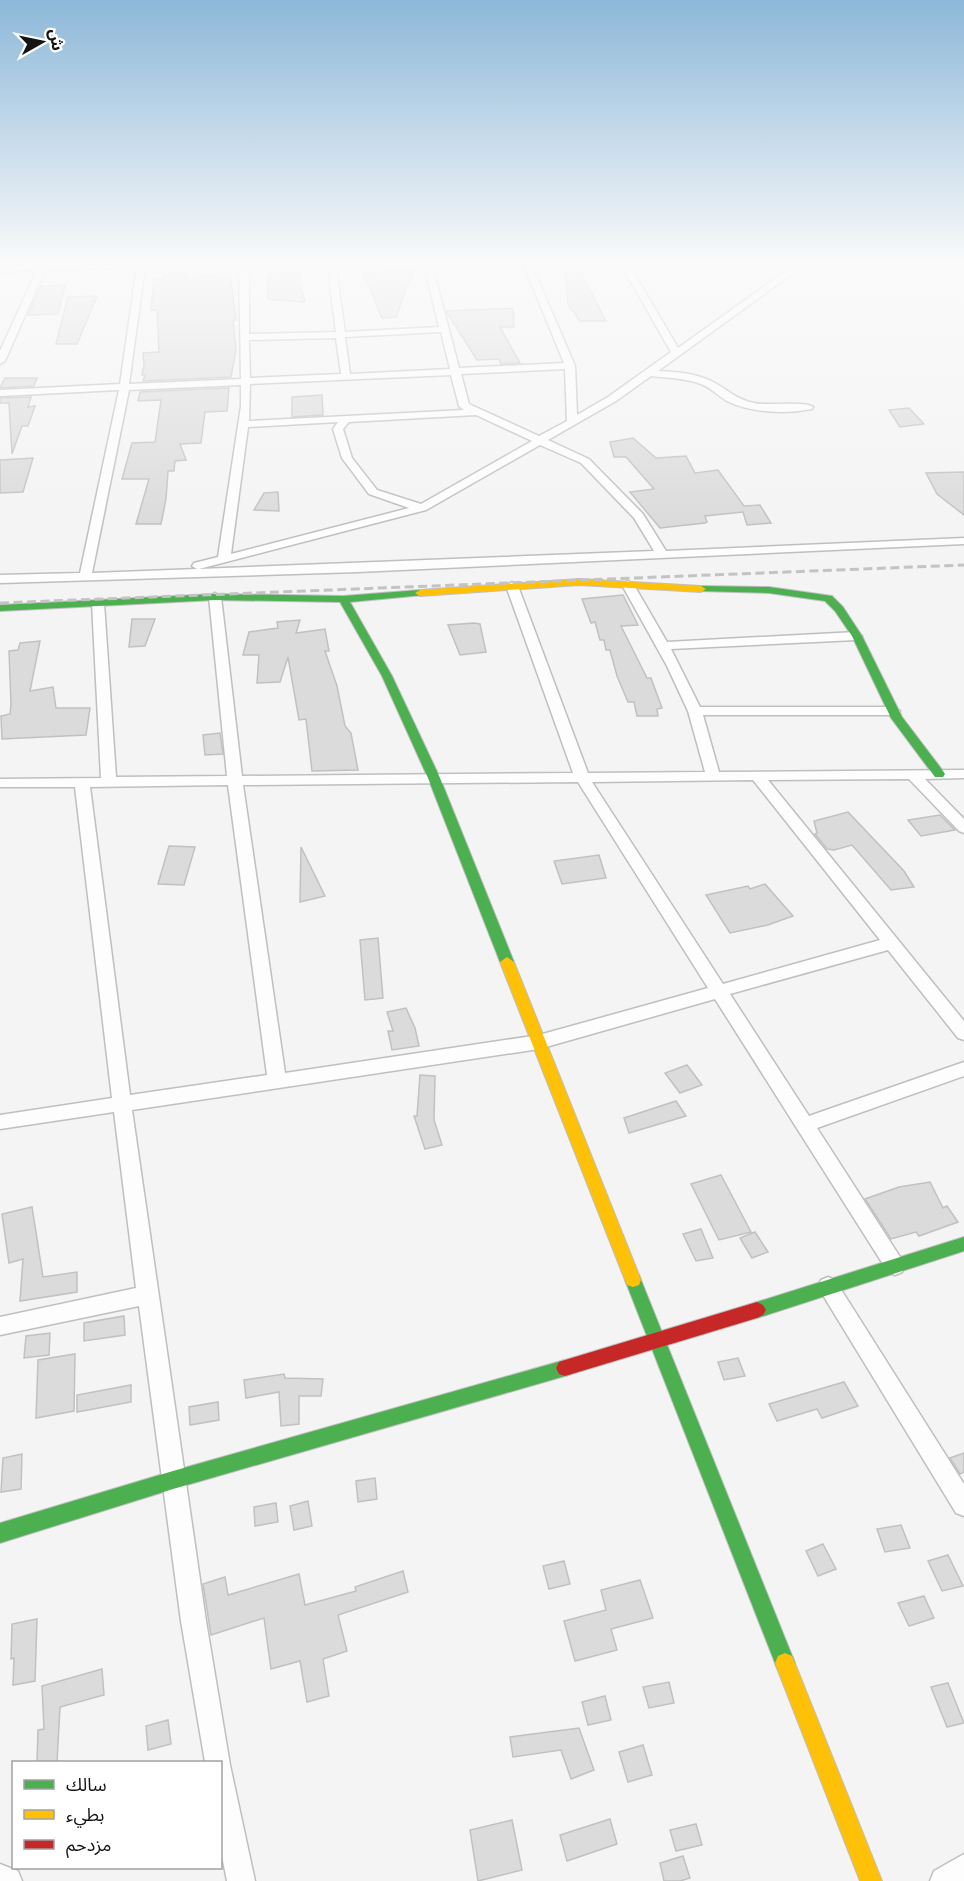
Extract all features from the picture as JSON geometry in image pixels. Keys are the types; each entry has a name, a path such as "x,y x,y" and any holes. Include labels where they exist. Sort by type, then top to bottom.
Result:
{"street":[{"path":"85,576 124,388 129,349"},
{"path":"224,559 243,424 245,349"},
{"path":"342,349 346,377"},
{"path":"451,349 464,406 585,461 639,516 662,554"},
{"path":"563,349 570,366 572,422"},
{"path":"674,349 677,354"},
{"path":"168,574 422,508 612,399 684,349"},
{"path":"0,393 570,366"},
{"path":"650,373 687,376 708,383 733,400 758,407 783,409 808,407"},
{"path":"243,424 478,412"},
{"path":"346,419 338,429 347,458 373,492 422,508"},
{"path":"0,579 964,541"},
{"path":"0,608 215,597 343,599 579,582 769,590 828,598 835,604 856,636 893,711 939,774"},
{"path":"628,585 695,711 713,776"},
{"path":"512,586 582,777 895,1266"},
{"path":"215,597 235,781 277,1081"},
{"path":"343,599 387,676 434,778 871,1881"},
{"path":"98,603 109,782"},
{"path":"662,646 856,636"},
{"path":"695,711 893,711"},
{"path":"912,774 964,828"},
{"path":"0,783 964,774"},
{"path":"757,776 964,1034"},
{"path":"82,782 147,1295 173,1480 218,1761"},
{"path":"0,1122 539,1042 891,943"},
{"path":"804,1125 964,1069"},
{"path":"0,1533 173,1480 658,1341 964,1244"},
{"path":"828,1286 964,1505"},
{"path":"0,1326 147,1295"},
{"path":"222,1783 241,1881"},
{"path":"944,1881 964,1868"},
{"path":"0,1878 8,1881"}],"building":[{"path":"159,349 236,350 231,377 143,381 145,375 142,375 143,353 159,352"},
{"path":"470,349 512,349 520,363 501,364 499,359 477,360"},
{"path":"5,378 37,378 34,386 0,388"},
{"path":"229,388 227,411 205,412 201,443 180,444 186,460 175,461 174,471 168,471 161,524 136,524 149,479 122,479 132,443 155,442 161,400 138,401 140,392"},
{"path":"322,395 323,415 292,417 292,397"},
{"path":"31,397 28,407 35,406 28,426 22,426 12,454 9,403 0,403 0,398"},
{"path":"909,408 924,424 900,427 889,410"},
{"path":"633,438 656,458 686,456 695,473 718,470 744,506 760,505 771,523 747,525 743,512 705,516 707,522 705,523 660,528 630,492 654,489 626,457 614,457 610,442"},
{"path":"33,458 23,492 0,493 0,460"},
{"path":"964,472 964,515 937,494 926,473"},
{"path":"278,492 279,511 254,510 264,493"},
{"path":"623,595 638,625 621,626 647,678 651,678 662,708 657,709 658,716 637,716 634,702 628,702 617,676 610,650 606,650 604,640 600,640 595,622 591,623 582,599"},
{"path":"132,619 155,619 145,646 129,647"},
{"path":"300,620 296,633 325,629 329,651 325,651 337,686 345,726 351,733 358,770 312,771 306,719 299,720 288,657 280,682 257,683 259,655 243,655 249,632 278,628 277,622"},
{"path":"480,624 486,652 460,655 448,625"},
{"path":"40,641 30,691 53,687 56,708 90,708 86,735 2,739 1,716 10,714 11,704 9,651 18,650 20,643"},
{"path":"220,733 223,754 205,755 203,735"},
{"path":"848,812 904,871 914,887 891,890 852,845 834,850 827,849 815,834 817,833 814,821"},
{"path":"940,815 955,830 921,836 908,820"},
{"path":"169,846 195,847 184,885 158,884"},
{"path":"301,847 325,896 300,902"},
{"path":"599,855 606,878 562,884 554,861"},
{"path":"765,884 793,916 768,925 730,933 706,895 748,886 750,889"},
{"path":"378,938 383,998 365,1000 360,940"},
{"path":"406,1008 415,1028 419,1046 392,1050 388,1031 393,1031 387,1012"},
{"path":"687,1065 702,1085 680,1093 665,1073"},
{"path":"420,1075 435,1076 434,1120 442,1145 425,1149 414,1116 417,1116"},
{"path":"676,1101 686,1116 629,1133 624,1118"},
{"path":"721,1175 751,1232 719,1240 691,1184"},
{"path":"930,1182 943,1208 947,1206 958,1222 919,1236 916,1232 891,1239 865,1199 899,1187"},
{"path":"32,1207 43,1277 77,1272 77,1292 20,1301 23,1259 9,1263 2,1214"},
{"path":"701,1229 713,1258 696,1261 683,1234"},
{"path":"755,1232 768,1252 752,1258 740,1238"},
{"path":"124,1316 125,1335 84,1341 84,1323"},
{"path":"50,1333 49,1355 24,1358 26,1336"},
{"path":"75,1354 74,1411 36,1418 38,1360"},
{"path":"738,1358 745,1376 724,1380 718,1362"},
{"path":"284,1374 285,1378 323,1379 321,1396 299,1396 299,1424 281,1426 279,1392 246,1398 244,1380"},
{"path":"844,1382 858,1406 822,1418 817,1409 777,1421 769,1404"},
{"path":"131,1385 131,1402 77,1412 77,1395"},
{"path":"218,1402 219,1420 190,1425 189,1407"},
{"path":"964,1453 964,1472 960,1474 950,1458"},
{"path":"22,1454 21,1489 1,1492 3,1458"},
{"path":"375,1478 377,1499 358,1502 356,1481"},
{"path":"308,1501 312,1526 294,1530 290,1506"},
{"path":"276,1503 278,1522 255,1526 254,1507"},
{"path":"901,1525 910,1548 885,1552 877,1529"},
{"path":"823,1544 836,1569 818,1576 806,1551"},
{"path":"948,1555 963,1586 942,1591 928,1561"},
{"path":"564,1561 570,1584 549,1589 543,1566"},
{"path":"403,1571 408,1592 338,1615 347,1651 323,1659 329,1696 307,1702 300,1661 271,1669 264,1618 211,1635 203,1584 225,1577 228,1595 299,1574 305,1605 356,1591 355,1587"},
{"path":"640,1580 653,1618 611,1629 617,1650 575,1661 564,1621 606,1610 601,1590"},
{"path":"924,1596 934,1618 909,1626 898,1603"},
{"path":"37,1619 35,1681 13,1685 12,1624"},
{"path":"102,1669 104,1695 60,1707 57,1761 37,1761 38,1730 44,1729 42,1686"},
{"path":"669,1682 674,1703 649,1708 643,1687"},
{"path":"948,1683 964,1723 947,1727 931,1687"},
{"path":"605,1696 611,1720 588,1725 582,1702"},
{"path":"168,1720 171,1744 148,1750 146,1726"},
{"path":"579,1728 594,1770 571,1779 561,1750 513,1757 510,1737"},
{"path":"643,1745 652,1775 628,1782 619,1752"},
{"path":"610,1819 617,1844 567,1861 560,1835"},
{"path":"512,1820 522,1870 478,1881 470,1830"},
{"path":"696,1824 702,1845 676,1851 670,1830"},
{"path":"683,1856 690,1878 680,1881 664,1881 660,1863"}],"railway":[{"path":"0,603 964,565"}],"traffic: fast":[{"path":"701,589 769,590 828,598 839,609 857,636 897,718 939,774"},
{"path":"0,608 215,597 343,599 420,593"},
{"path":"343,599 387,676 434,778 507,962"},
{"path":"757,1310 964,1244"},
{"path":"633,1280 785,1663"},
{"path":"0,1533 173,1480 565,1368"}],"traffic: slow":[{"path":"420,593 579,582 701,589"},
{"path":"507,962 633,1280"},
{"path":"785,1663 871,1881"}],"traffic: jam":[{"path":"565,1368 757,1310"}]}
